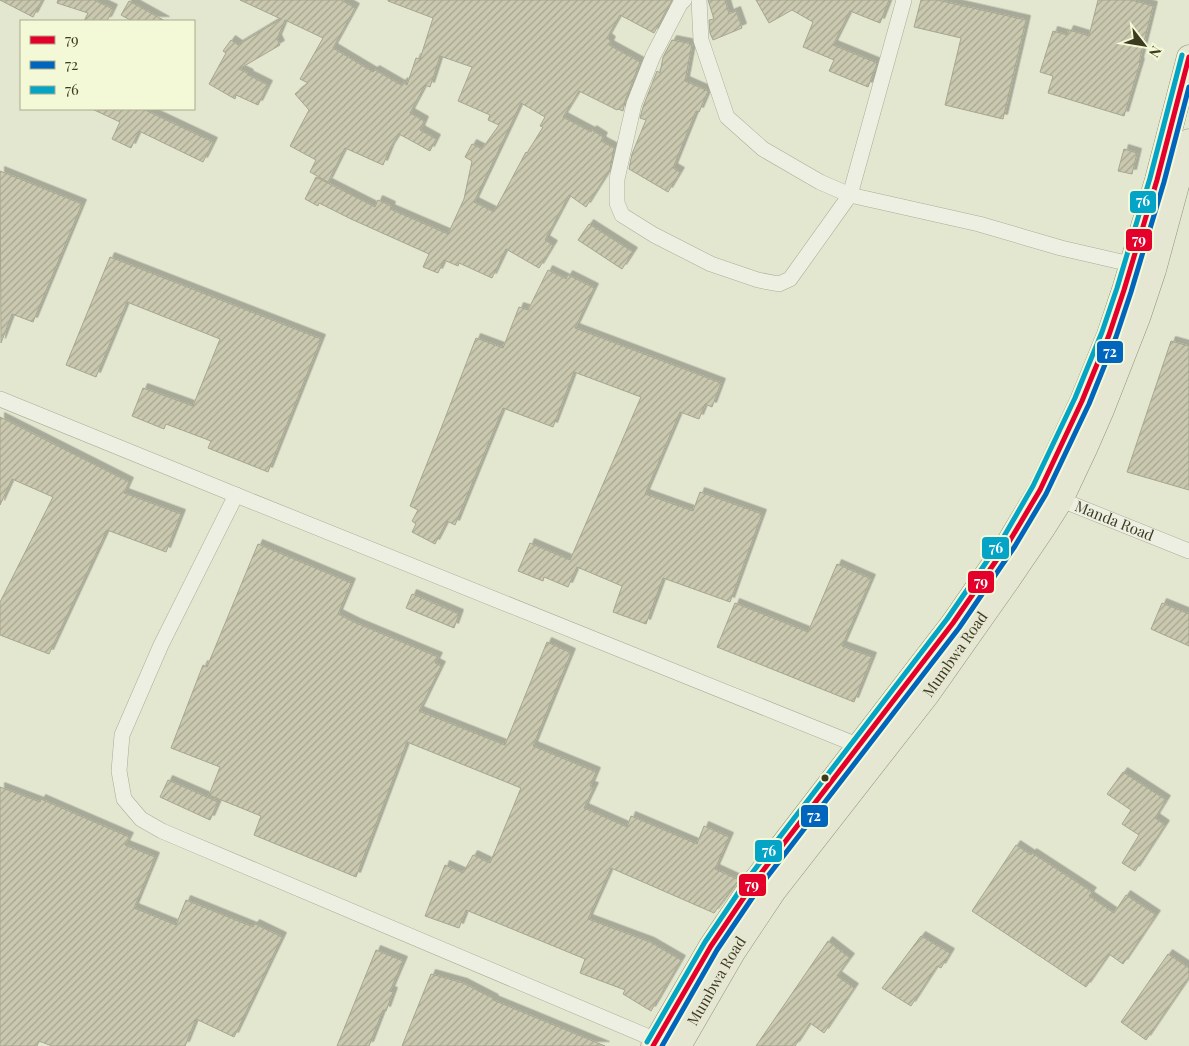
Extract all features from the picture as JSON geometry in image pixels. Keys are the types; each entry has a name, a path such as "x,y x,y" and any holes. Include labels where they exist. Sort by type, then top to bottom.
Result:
{"main road":[{"name":"Mumbwa Road","path":"1143,267 1157,180 1189,57"},
{"name":"Mumbwa Road","path":"679,1046 734,951 964,608 1009,542 1050,495 1082,401 1109,335 1143,267 1189,141"},
{"name":"Mumbwa Road","path":"655,1043 711,946 755,880 869,750"}],"street":[{"path":"684,0 652,56 634,104 617,179 617,203 622,215 654,235 711,264 758,280 779,284 790,279 850,195 904,0"},
{"path":"699,0 701,40 727,117 763,149 820,182 850,195 978,224 1061,248 1143,267"},
{"path":"0,399 236,496 869,750"},
{"name":"Manda Road","path":"1050,495 1189,551"},
{"path":"236,496 161,645 122,735 119,771 124,799 141,819 162,831 655,1043"}],"building":[{"path":"0,0 42,0 33,17"},
{"path":"58,0 94,0 113,9 108,20 84,20 88,13 57,3"},
{"path":"240,0 341,0 355,8 333,48 373,72 375,70 401,85 403,82 407,85 416,58 420,59 433,18 388,0 672,0 654,33 620,15 607,38 611,41 609,45 640,62 623,111 617,110 579,91 563,117 591,132 592,130 603,137 601,141 614,148 610,169 586,207 569,195 545,240 553,245 539,268 506,249 492,278 459,263 458,266 444,260 438,273 423,267 429,254 319,203 318,206 305,199 316,177 375,207 378,200 391,206 390,209 448,234 464,199 472,161 465,157 472,144 482,149 499,125 488,120 490,115 458,101 472,67 440,56 430,87 425,85 410,113 424,121 420,130 436,139 430,151 399,134 390,148 383,165 345,148 328,182 310,172 316,160 290,146 309,110 295,94 308,83 300,79 323,38 285,20 277,39 280,45 239,69 268,85 258,105 236,95 235,99 209,84 226,53 223,51 231,40 238,45 281,19","holes":["521,103 545,117 540,126 543,127 526,152 494,212 474,202"]},
{"path":"708,0 725,0 729,14 736,11 742,28 713,40 710,33 709,20 714,19"},
{"path":"756,0 889,0 880,23 850,11 833,45 877,63 868,87 829,71 834,60 803,47 813,22 792,10 769,23"},
{"path":"921,0 937,0 1026,20 1003,119 945,105 961,38 914,27"},
{"path":"1098,0 1131,0 1153,6 1140,63 1124,116 1048,93 1053,76 1040,72 1053,31 1067,35 1069,30 1089,36"},
{"path":"129,1 163,20 130,20 121,15"},
{"path":"672,40 692,44 685,81 708,91 699,112 696,111 673,168 680,172 668,192 629,169 632,154 646,120 640,118 643,107 657,71 660,73 663,57"},
{"path":"94,110 145,110 213,142 203,162 139,131 131,148 112,139 120,122"},
{"path":"1124,149 1137,153 1132,174 1118,171"},
{"path":"0,171 82,204 33,322 12,314 1,343"},
{"path":"589,224 633,252 622,269 578,240"},
{"path":"110,257 321,339 268,472 208,448 211,441 166,424 164,429 132,416 143,388 193,406 220,339 127,302 96,377 66,365"},
{"path":"548,270 566,279 568,275 594,288 575,328 721,383 712,407 705,404 699,419 680,412 645,494 693,511 700,492 762,514 730,602 663,578 646,624 613,612 622,586 577,567 568,587 544,577 543,581 518,571 530,543 570,560 641,397 574,372 553,427 503,408 455,525 447,521 435,544 412,532 416,524 412,521 418,510 410,506 476,338 503,348 519,307 528,310"},
{"path":"1171,341 1189,346 1189,490 1127,472"},
{"path":"0,417 129,482 124,493 181,514 166,552 107,530 49,654 0,635 0,602 53,497 12,479 0,505"},
{"path":"258,544 351,583 338,614 438,657 435,663 441,666 419,711 505,745 547,642 571,653 533,746 596,772 590,786 594,787 584,808 627,827 631,816 697,844 704,826 729,837 715,869 739,880 714,913 611,868 588,919 650,942 681,960 651,1011 623,994 625,990 580,973 585,959 466,910 459,928 425,916 445,865 463,873 473,855 490,863 521,788 407,742 356,877 254,835 261,816 209,795 220,767 171,748 203,665 207,667"},
{"path":"837,564 871,579 842,646 872,657 854,702 717,647 735,603 808,632"},
{"path":"412,594 459,614 454,628 406,608"},
{"path":"1162,603 1189,614 1189,646 1151,629"},
{"path":"1123,772 1166,800 1155,818 1165,825 1135,871 1122,863 1139,835 1122,824 1131,810 1107,794"},
{"path":"168,780 218,802 210,820 160,797"},
{"path":"0,787 40,802 41,799 129,837 125,845 155,857 134,908 176,925 186,900 253,927 255,924 282,937 234,1037 196,1019 185,1046 52,1046 39,1041 37,1046 0,1046"},
{"path":"1016,845 1031,855 1032,853 1092,892 1089,896 1114,913 1126,895 1156,915 1123,964 1109,954 1086,987 972,911"},
{"path":"921,936 950,953 941,968 937,966 911,1006 882,988"},
{"path":"828,941 850,958 837,976 854,988 824,1033 810,1023 795,1046 756,1046"},
{"path":"376,950 403,961 390,991 393,992 386,1011 383,1010 369,1046 337,1046"},
{"path":"1168,954 1189,968 1189,977 1146,1040 1121,1022"},
{"path":"431,974 463,983 493,1000 605,1046 402,1046"}],"transit line":[{"name":"76","path":"647,1042 705,942 749,877 947,619 1003,538 1033,486 1075,398 1102,332 1150,178 1182,55"},
{"name":"79","path":"653,1046 711,946 755,881 953,623 1009,542 1040,490 1082,401 1109,335 1157,180 1189,57"},
{"name":"72","path":"662,1046 717,950 761,885 959,628 1015,546 1046,494 1089,404 1116,337 1164,182 1189,87"}]}
